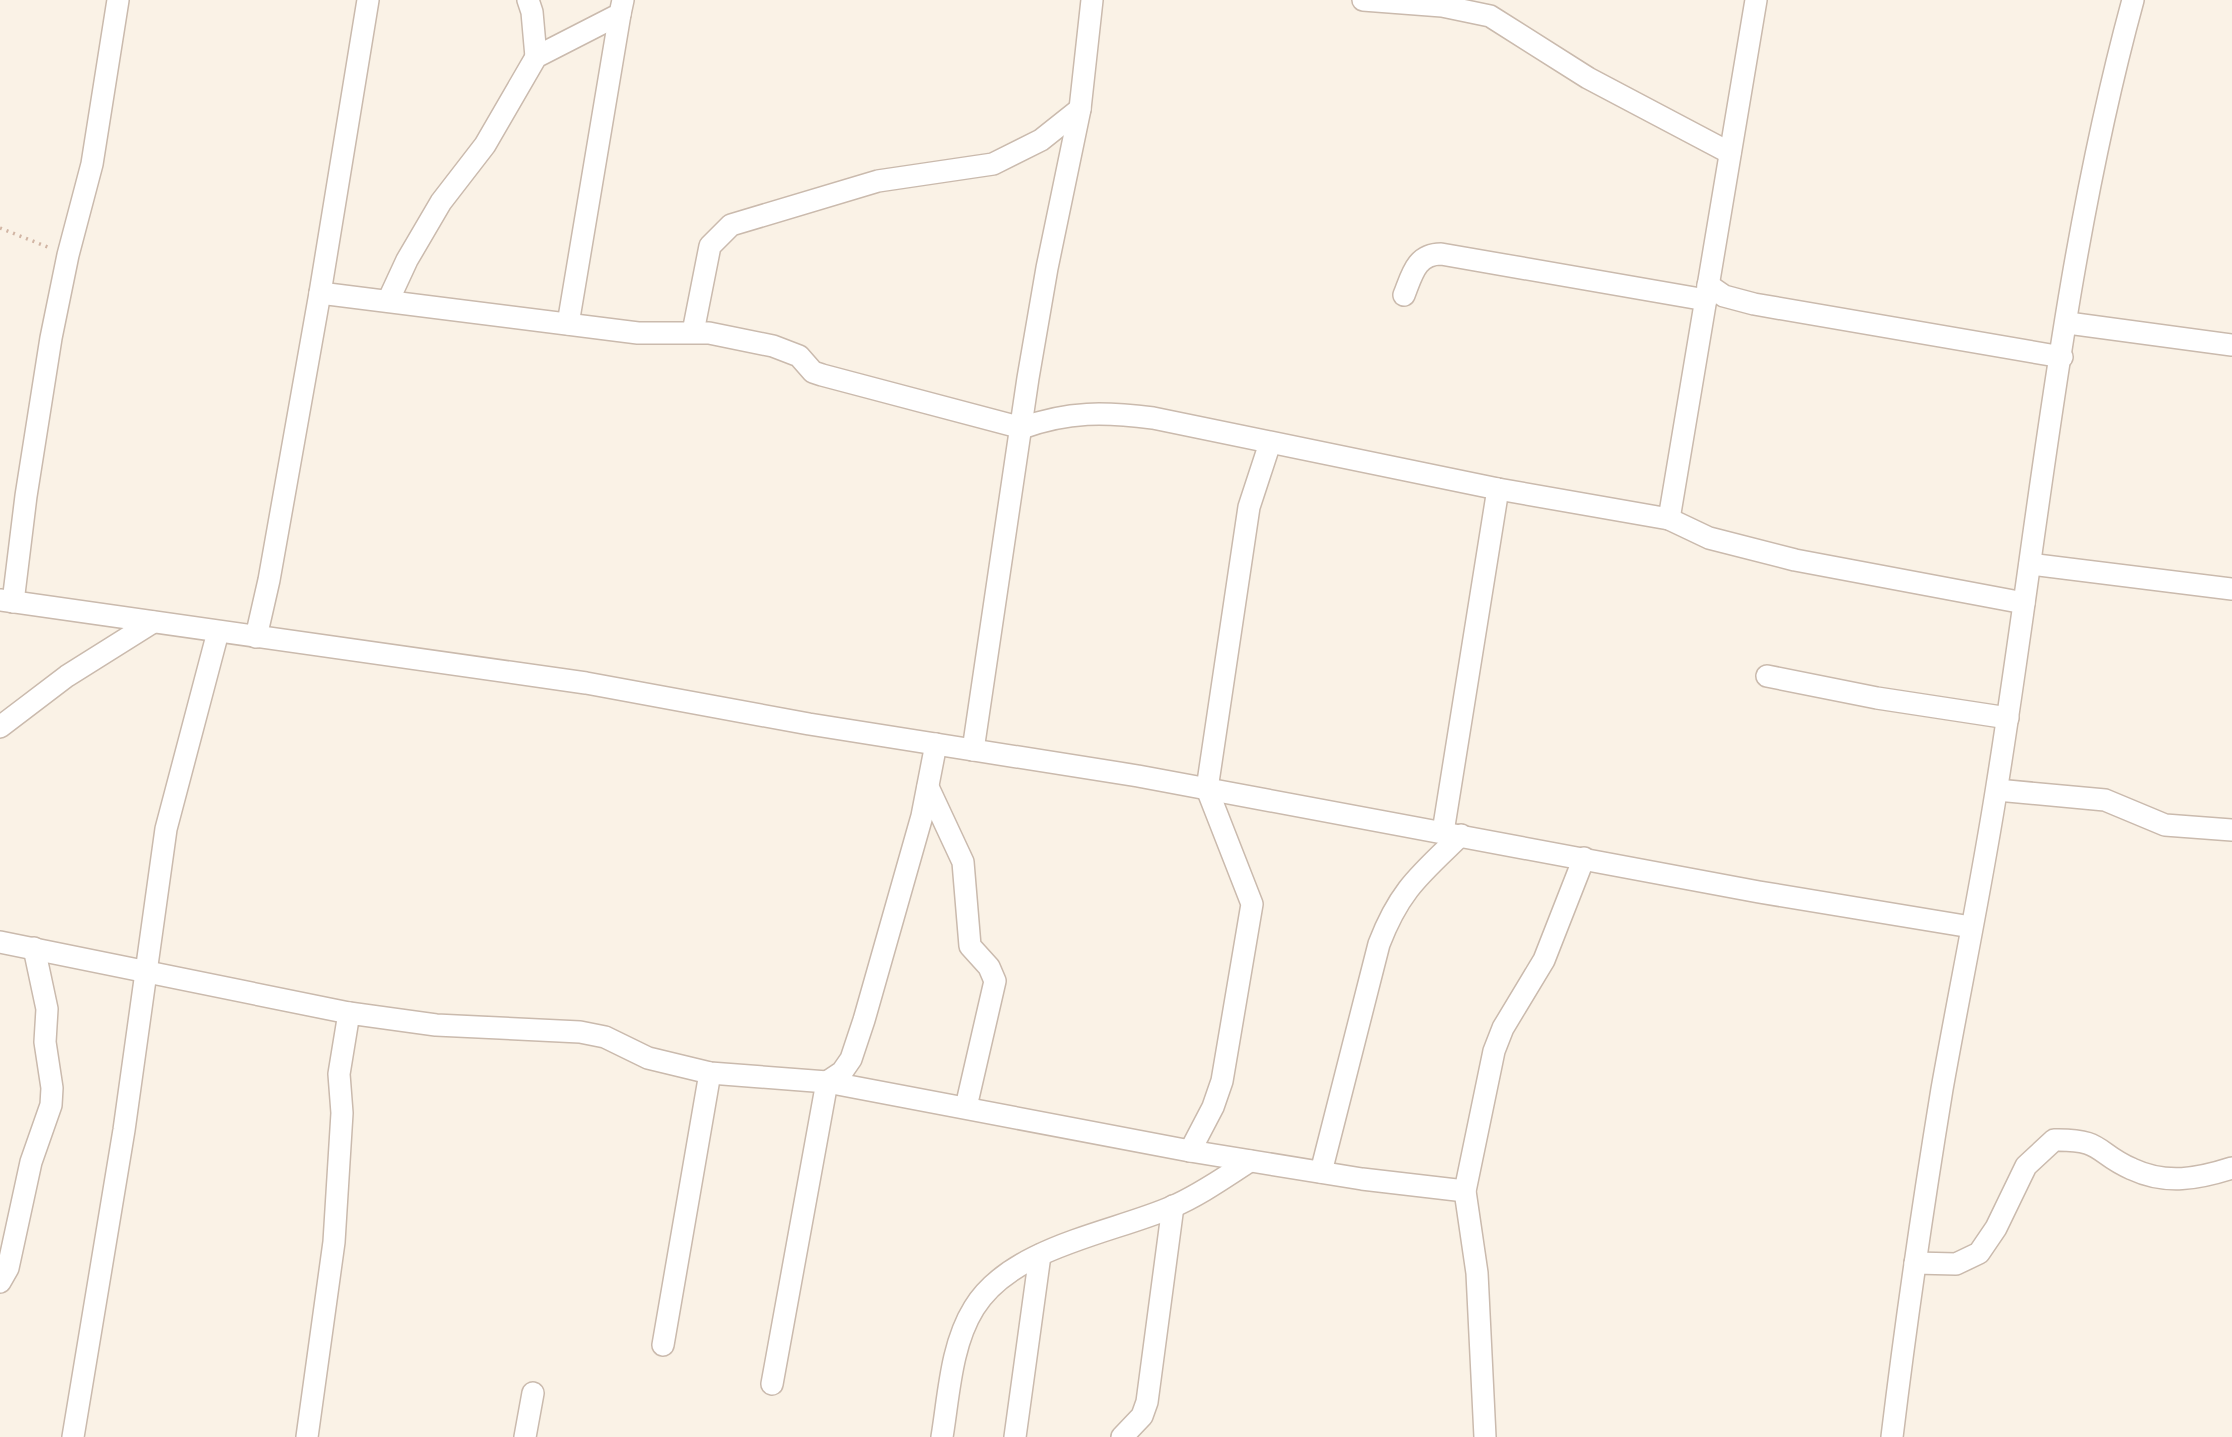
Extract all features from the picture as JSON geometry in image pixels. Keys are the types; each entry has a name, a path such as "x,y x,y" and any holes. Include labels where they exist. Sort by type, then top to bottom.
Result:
{"street":[{"path":"118,0 92,164 68,255 7,601 586,683 1207,789 1759,892 1972,927"},
{"path":"256,637 270,580 368,0"},
{"path":"528,0 532,12 536,57"},
{"path":"973,750 1047,268 1080,109 1092,0"},
{"path":"1363,0 1442,6 1490,16 1588,78 1730,153"},
{"path":"1669,519 1756,0"},
{"path":"1892,1437 1915,1263 1997,790 2062,357 2113,75 2133,0"},
{"path":"388,301 407,260 434,214 485,145 536,57 622,7"},
{"path":"568,324 622,7"},
{"path":"693,332 710,246 731,225 878,181 993,164 1041,140 1080,109"},
{"path":"1404,295 1421,260 1429,254 1441,254 1707,292 1754,304 2062,357"},
{"path":"320,293 638,333 693,332 773,346 799,356 813,372 822,375 947,405 1022,428 1048,418 1102,412 1153,418 1498,489 1669,519 1709,538 1795,559 2024,603"},
{"path":"2068,323 2232,345"},
{"path":"1190,1151 1213,1107 1222,1082 1252,904 1207,789 1249,507 1270,443"},
{"path":"1321,1172 1380,944 1392,909 1452,834 1498,489"},
{"path":"2030,564 2232,589"},
{"path":"0,727 67,676 153,622"},
{"path":"73,1437 124,1130 166,829 218,632"},
{"path":"1767,676 1877,698 2008,718"},
{"path":"772,1384 827,1082 842,1072 851,1059 928,787 936,744"},
{"path":"928,787 962,862 970,946 989,967 995,981 966,1107"},
{"path":"1997,790 2105,800 2165,825 2232,830"},
{"path":"1485,1437 1477,1273 1465,1191 1494,1051 1503,1028 1544,960 1584,858"},
{"path":"0,942 349,1013 436,1025 580,1032 605,1037 648,1058 710,1073 827,1082 1190,1151 1465,1191"},
{"path":"0,1282 8,1268 31,1162 51,1105 52,1088 45,1042 47,1009 34,948"},
{"path":"307,1437 334,1242 342,1113 339,1074 349,1013"},
{"path":"663,1345 710,1073"},
{"path":"1915,1263 1956,1264 1979,1253 1996,1228 2026,1166 2054,1140 2095,1143 2130,1169 2177,1181 2232,1168"},
{"path":"942,1437 957,1346 975,1307 990,1288 1053,1248 1173,1206 1250,1161"},
{"path":"1122,1437 1142,1416 1147,1402 1173,1206"},
{"path":"1015,1437 1041,1255"},
{"path":"525,1437 533,1393"}],"path":[{"path":"0,228 68,255"}]}
